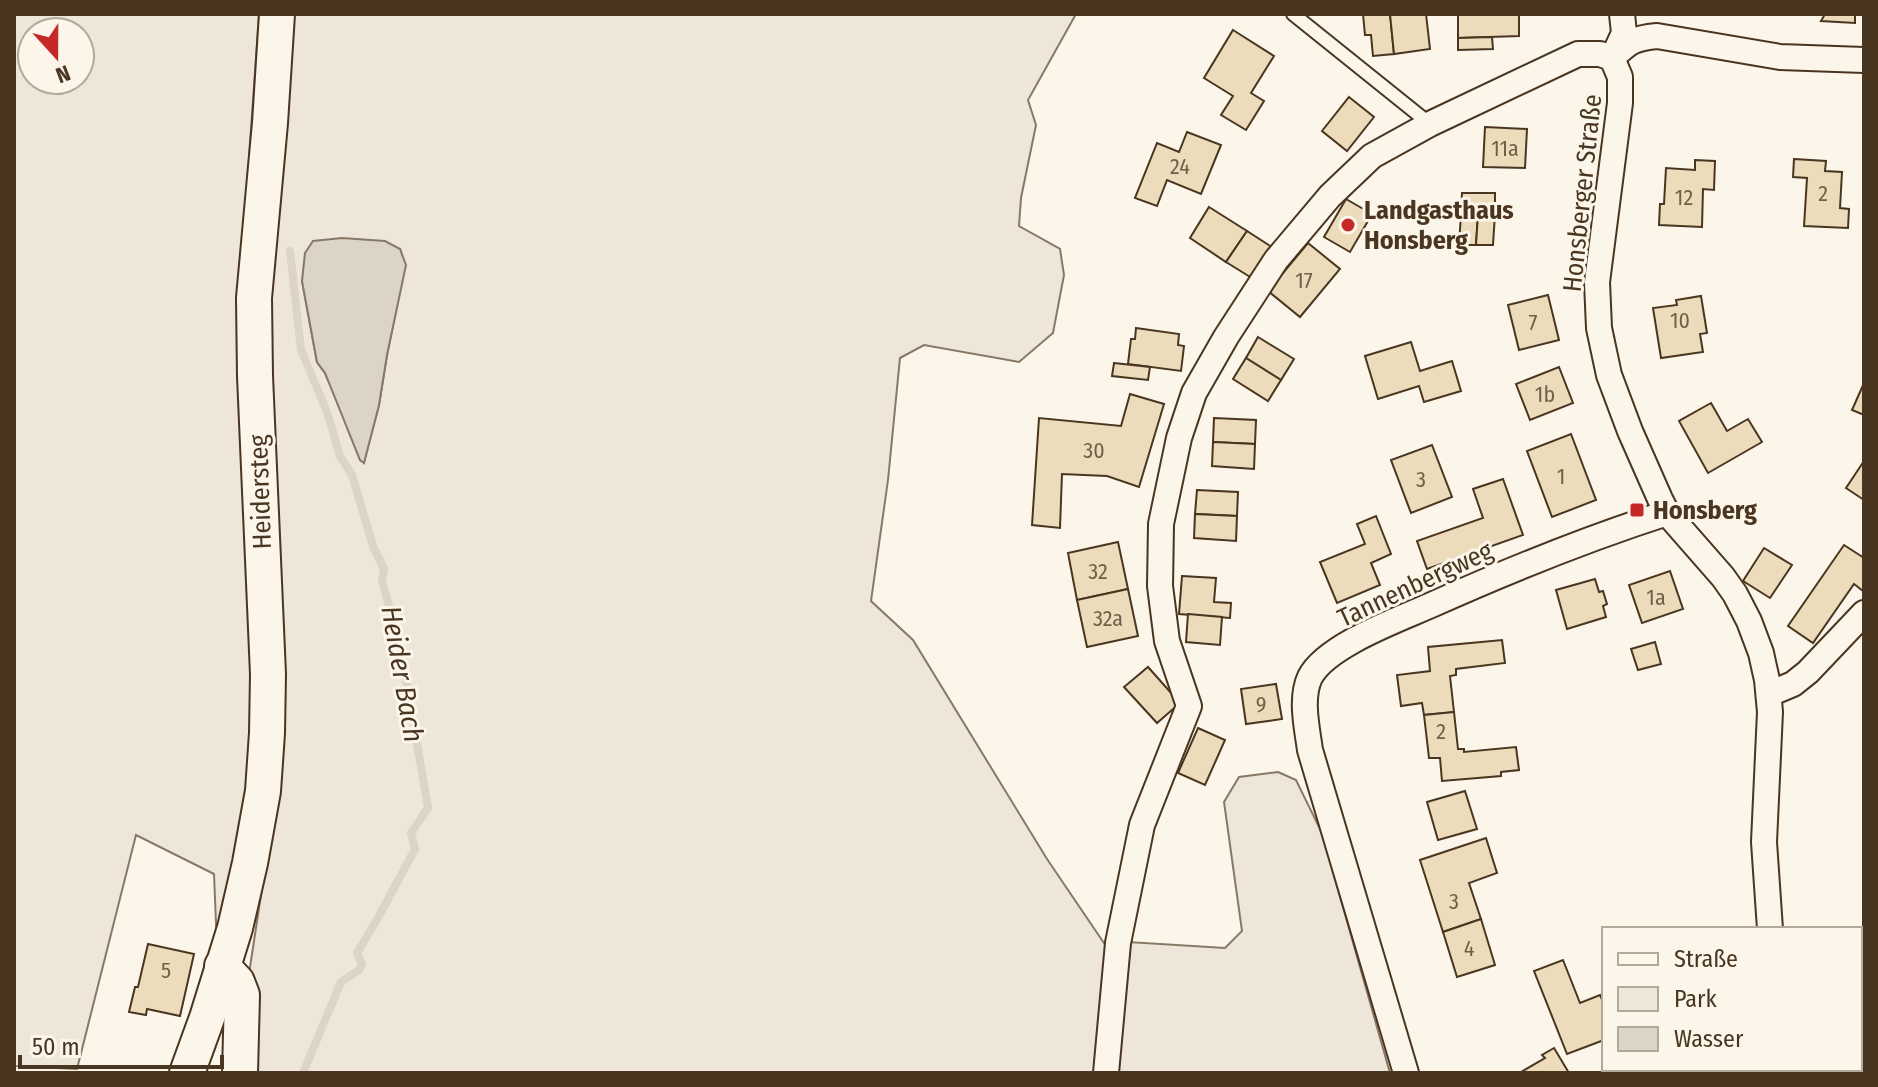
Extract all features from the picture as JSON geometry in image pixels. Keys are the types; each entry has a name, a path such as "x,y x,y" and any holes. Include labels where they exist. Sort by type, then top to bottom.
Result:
{"main road":[{"name":"Heidersteg","path":"187,1073 235,928 263,791 268,674 254,298 277,14"},
{"path":"222,966 237,982 242,995 240,1073"}],"street":[{"path":"1612,58 1624,33 1622,14"},
{"path":"1612,58 1630,41 1657,36 1780,57 1864,60"},
{"name":"Honsberger Straße","path":"1106,1073 1118,943 1142,825 1189,706 1167,641 1160,570 1161,524 1179,438 1194,393 1276,260 1330,196 1372,156 1430,124 1578,54 1600,54 1612,58 1620,77 1620,103 1597,282 1599,328 1609,375 1667,513 1735,594 1761,653 1769,694 1764,842 1770,927"},
{"name":"Tannenbergweg","path":"1406,1073 1310,750 1306,721 1310,678 1324,660 1383,626 1494,576 1599,535 1667,513"},
{"path":"1769,694 1793,684 1808,672 1864,613"}],"lane":[{"path":"1293,14 1430,124"}],"green space":[{"path":"14,14 259,14 241,275 254,541 250,789 217,948 214,874 136,835 77,1069 14,1066"},
{"path":"293,14 1076,14 1028,100 1036,125 1021,198 1019,226 1060,249 1064,275 1053,333 1019,362 924,345 900,358 888,480 871,601 913,640 1047,859 1108,949 1100,1073 248,1073 248,980 277,791 263,274","holes":["400,249 405,265 379,405 364,462 325,373 317,362 302,281"]},
{"path":"1278,772 1296,780 1322,833 1390,1073 1108,1073 1128,942 1225,948 1242,931 1224,802 1239,777"}],"water":[{"path":"342,238 385,241 400,249 406,265 379,405 364,463 360,460 325,373 317,362 302,281 305,253 313,241"}],"building":[{"path":"1363,14 1390,14 1394,54 1373,56 1371,35 1365,35"},
{"path":"1390,14 1426,14 1430,49 1394,54"},
{"path":"1458,14 1519,14 1519,36 1458,38"},
{"path":"1825,14 1855,14 1855,23 1821,21"},
{"path":"1233,30 1274,56 1251,93 1264,101 1246,130 1221,115 1233,96 1204,78"},
{"path":"1492,37 1493,49 1458,50 1458,38"},
{"path":"1349,97 1374,117 1347,151 1322,131"},
{"path":"1485,127 1527,129 1525,168 1483,167"},
{"path":"1187,132 1221,145 1201,194 1167,180 1157,206 1135,198 1157,143 1179,152"},
{"path":"1794,159 1826,161 1825,171 1842,172 1840,208 1849,209 1848,228 1804,226 1807,178 1793,177"},
{"path":"1695,160 1715,161 1714,190 1703,189 1702,227 1659,225 1660,204 1664,204 1666,168 1695,170"},
{"path":"1462,193 1495,193 1495,214 1461,214"},
{"name":"Landgasthaus Honsberg","path":"1346,199 1372,214 1350,252 1324,237"},
{"path":"1209,207 1247,231 1226,262 1190,238"},
{"path":"1461,214 1478,214 1476,245 1459,245"},
{"path":"1478,214 1495,214 1493,245 1476,245"},
{"path":"1247,231 1275,249 1255,280 1226,262"},
{"path":"1308,243 1340,269 1300,317 1268,291"},
{"path":"1548,295 1559,340 1519,350 1508,305"},
{"path":"1701,296 1707,333 1700,334 1703,352 1661,358 1653,308 1677,305 1676,300"},
{"path":"1136,328 1179,334 1178,345 1184,346 1181,371 1128,364 1131,339 1135,339"},
{"path":"1258,337 1294,359 1281,380 1246,358"},
{"path":"1411,342 1420,371 1452,361 1461,391 1424,402 1419,386 1378,399 1365,356"},
{"path":"1246,358 1281,380 1268,401 1233,379"},
{"path":"1114,363 1150,367 1148,380 1112,376"},
{"path":"1559,367 1573,403 1530,420 1516,384"},
{"path":"1864,383 1864,415 1852,410"},
{"path":"1130,394 1164,404 1139,487 1107,476 1062,474 1060,528 1032,525 1039,418 1121,426"},
{"path":"1711,403 1727,431 1748,419 1762,442 1708,473 1679,421"},
{"path":"1214,418 1256,420 1255,444 1213,442"},
{"path":"1571,434 1596,500 1552,517 1527,451"},
{"path":"1213,442 1255,444 1254,469 1212,466"},
{"path":"1432,445 1452,497 1411,513 1391,460"},
{"path":"1864,461 1864,500 1846,488"},
{"path":"1503,479 1523,535 1427,569 1417,541 1483,518 1473,489"},
{"path":"1197,490 1238,492 1237,516 1195,514"},
{"path":"1195,514 1237,516 1236,541 1194,538"},
{"path":"1376,516 1391,554 1371,563 1380,585 1337,603 1320,562 1365,544 1357,524"},
{"path":"1118,542 1128,589 1077,600 1068,553"},
{"path":"1844,545 1864,558 1864,589 1854,584 1813,643 1788,626"},
{"path":"1764,548 1792,565 1770,598 1743,581"},
{"path":"1670,571 1683,609 1642,623 1629,585"},
{"path":"1182,576 1216,578 1214,602 1231,603 1230,618 1179,614"},
{"path":"1595,579 1607,604 1603,606 1606,617 1567,629 1556,590"},
{"path":"1128,589 1138,636 1087,647 1077,600"},
{"path":"1188,614 1222,617 1220,645 1186,642"},
{"path":"1502,640 1505,663 1456,669 1456,675 1450,676 1454,712 1424,715 1422,703 1401,706 1397,675 1430,671 1428,647"},
{"path":"1655,642 1661,664 1638,670 1631,649"},
{"path":"1148,667 1180,703 1157,723 1124,687"},
{"path":"1276,684 1282,719 1246,724 1241,689"},
{"path":"1454,712 1458,749 1464,749 1464,752 1516,747 1519,770 1501,772 1501,776 1442,781 1440,758 1429,758 1424,715"},
{"path":"1198,728 1225,740 1205,785 1178,773"},
{"path":"1465,791 1477,829 1438,840 1427,802"},
{"path":"1486,838 1497,873 1469,883 1481,919 1443,932 1420,860"},
{"path":"1481,919 1495,965 1457,977 1443,932"},
{"path":"148,944 194,954 180,1016 147,1009 146,1015 129,1012"},
{"path":"1563,960 1580,1003 1600,995 1602,1041 1567,1054 1534,971"},
{"path":"1554,1048 1569,1073 1521,1072 1545,1058 1542,1055"}],"waterway":[{"name":"Heider Bach","path":"290,251 301,350 327,412 340,456 352,475 373,546 384,569 382,581 401,649 428,808 411,833 415,849 357,953 362,964 359,970 341,982 303,1073"}],"place":[{"name":"Landgasthaus Honsberg","path":"1348,225"},
{"name":"Honsberg","path":"1637,510"}]}
